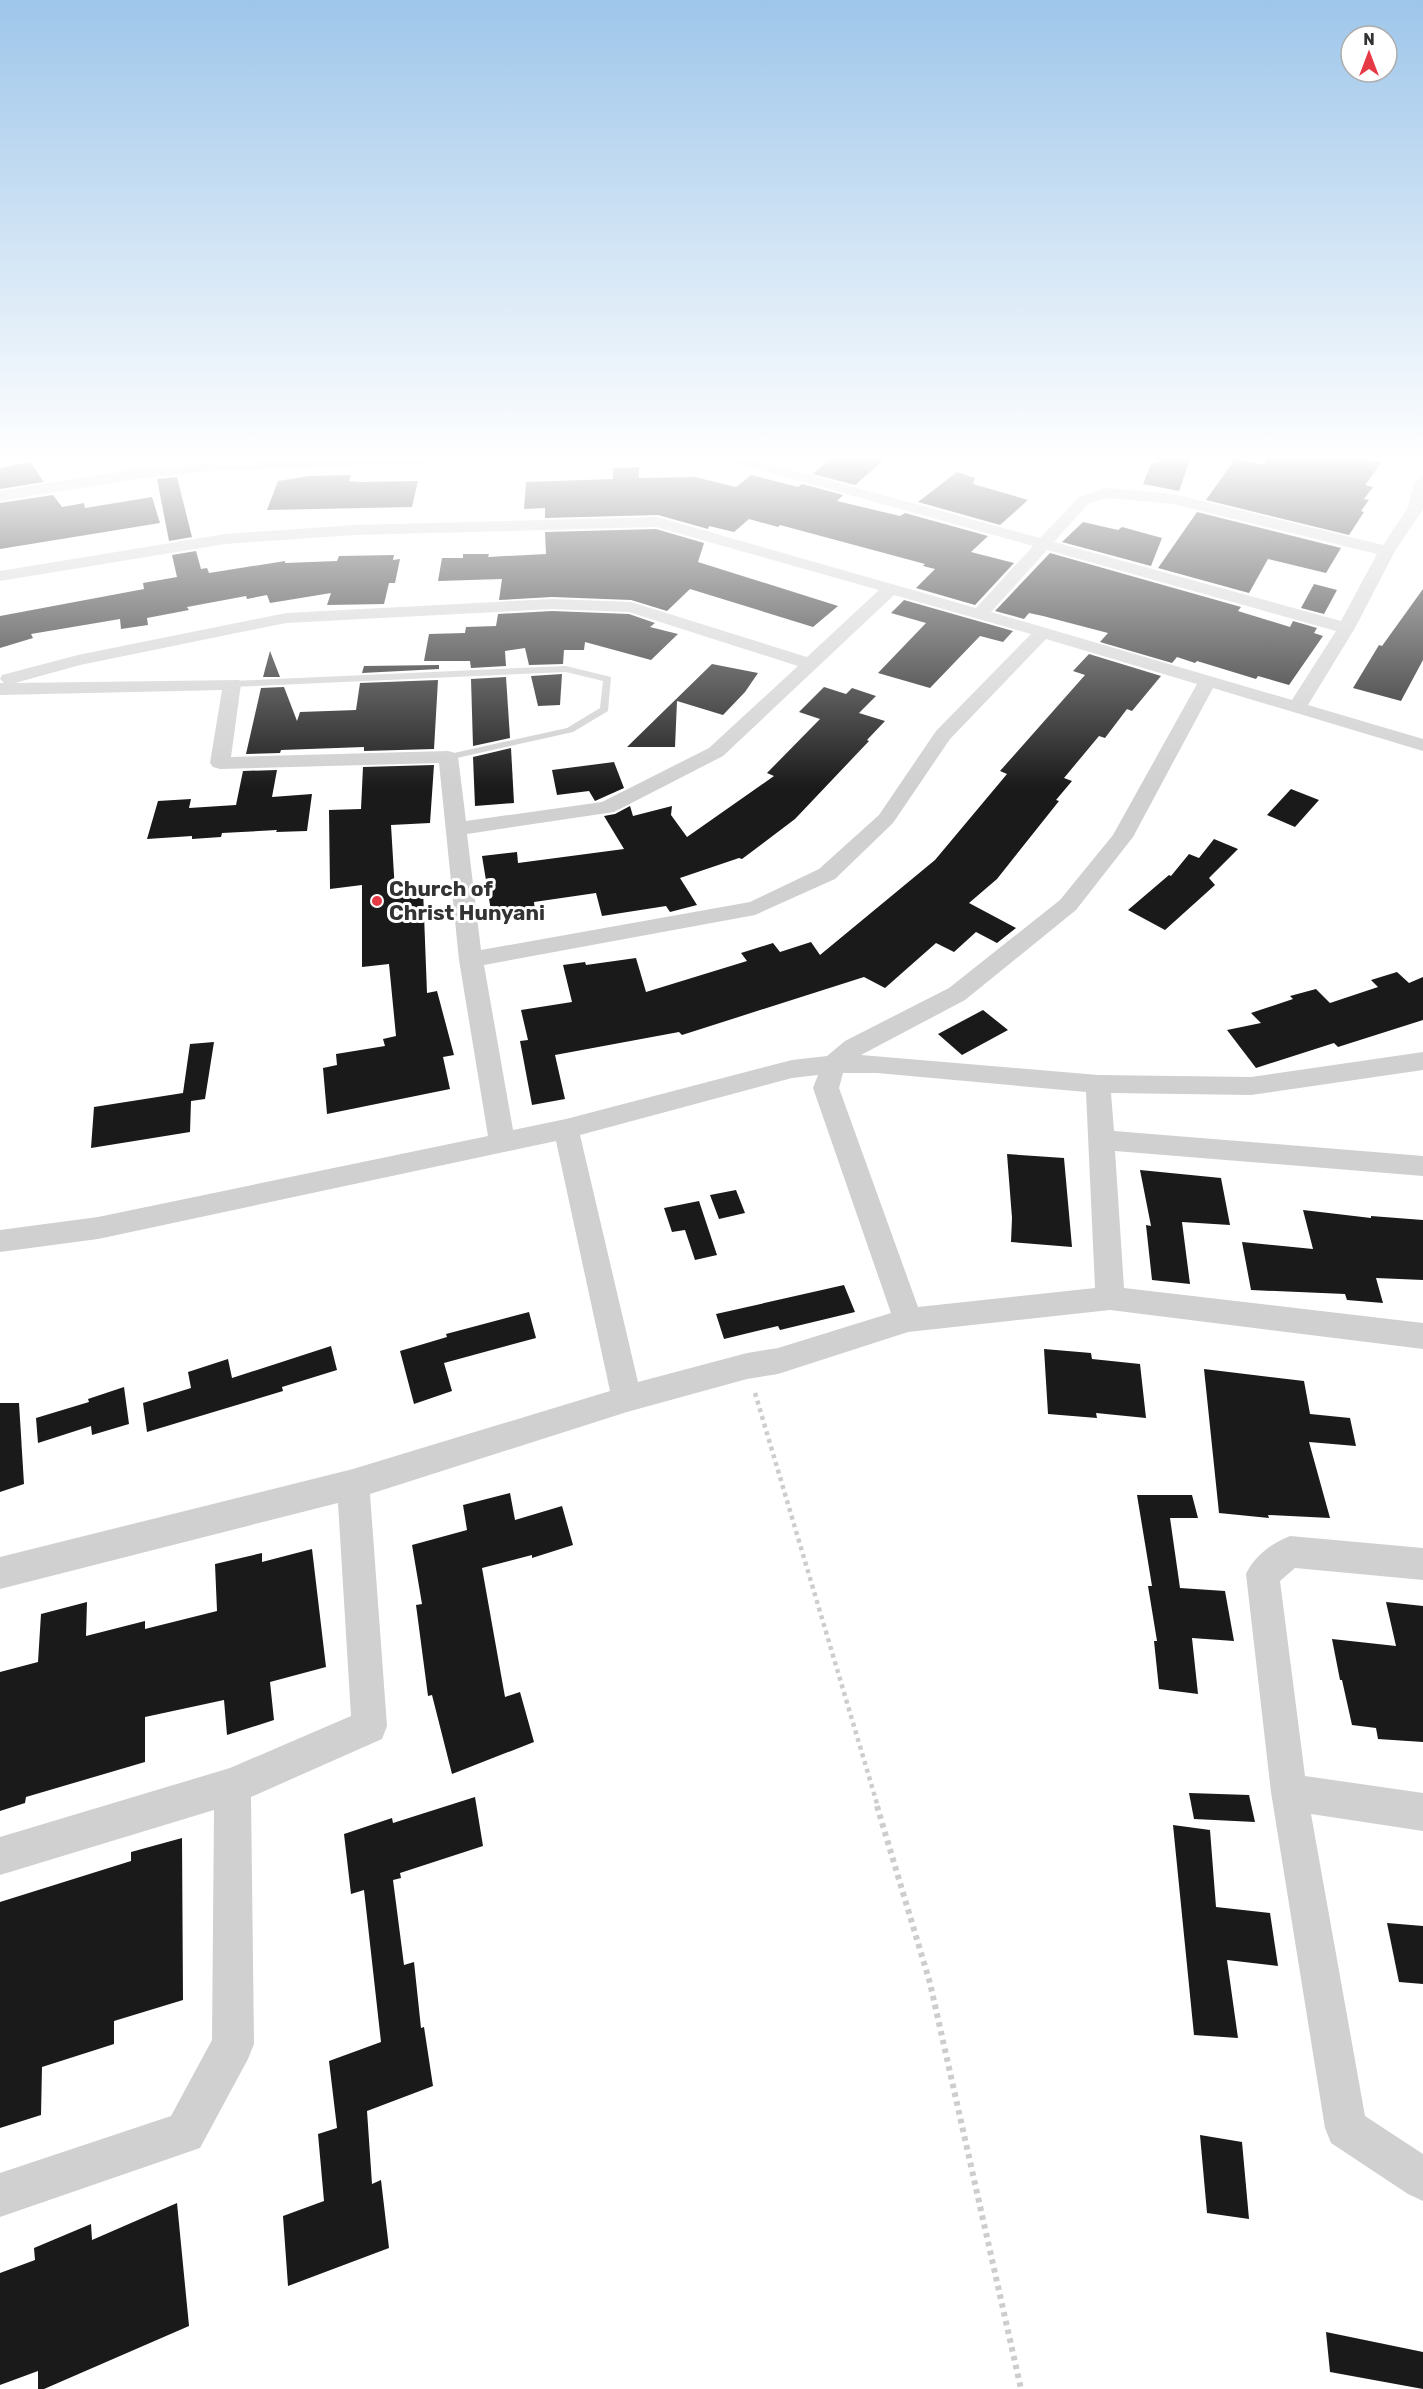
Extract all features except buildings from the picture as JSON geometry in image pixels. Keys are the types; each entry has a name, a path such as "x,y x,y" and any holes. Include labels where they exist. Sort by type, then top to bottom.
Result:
{"street":[{"path":"0,576 66,565"},
{"path":"808,565 1043,632 1423,745"},
{"path":"980,614 1024,565"},
{"path":"1126,565 1346,627"},
{"path":"1296,708 1346,627 1379,565"},
{"path":"455,829 607,808 716,752 890,589"},
{"path":"0,681 78,660 286,618 552,604 631,607 811,664"},
{"path":"471,960 755,908 827,874 886,819 943,735 1043,632"},
{"path":"908,1320 826,1088 834,1064 854,1047 957,994 1068,905 1122,837 1207,682"},
{"path":"0,689 232,684 220,763 448,757 471,960 502,1143"},
{"path":"0,1241 98,1228 502,1143 566,1129 792,1069 834,1064 889,1065 1098,1084 1251,1086 1423,1061"},
{"path":"1098,1084 1110,1298"},
{"path":"566,1129 627,1399"},
{"path":"1101,1140 1423,1166"},
{"path":"0,1573 353,1484 627,1399 747,1366 778,1361 908,1320 1110,1298 1423,1336"},
{"path":"0,1856 232,1786 369,1726 353,1484"},
{"path":"1423,1564 1290,1552 1263,1574 1289,1792 1346,2128 1423,2179"},
{"path":"0,2195 185,2133 233,2044 232,1786"},
{"path":"1289,1792 1423,1812"}],"lane":[{"path":"232,684 566,669 608,679 606,709 570,730 448,757"}],"path":[{"path":"747,1366 930,1983 1021,2389"}],"place":[{"name":"Church of Christ Hunyani","path":"377,901"}]}
